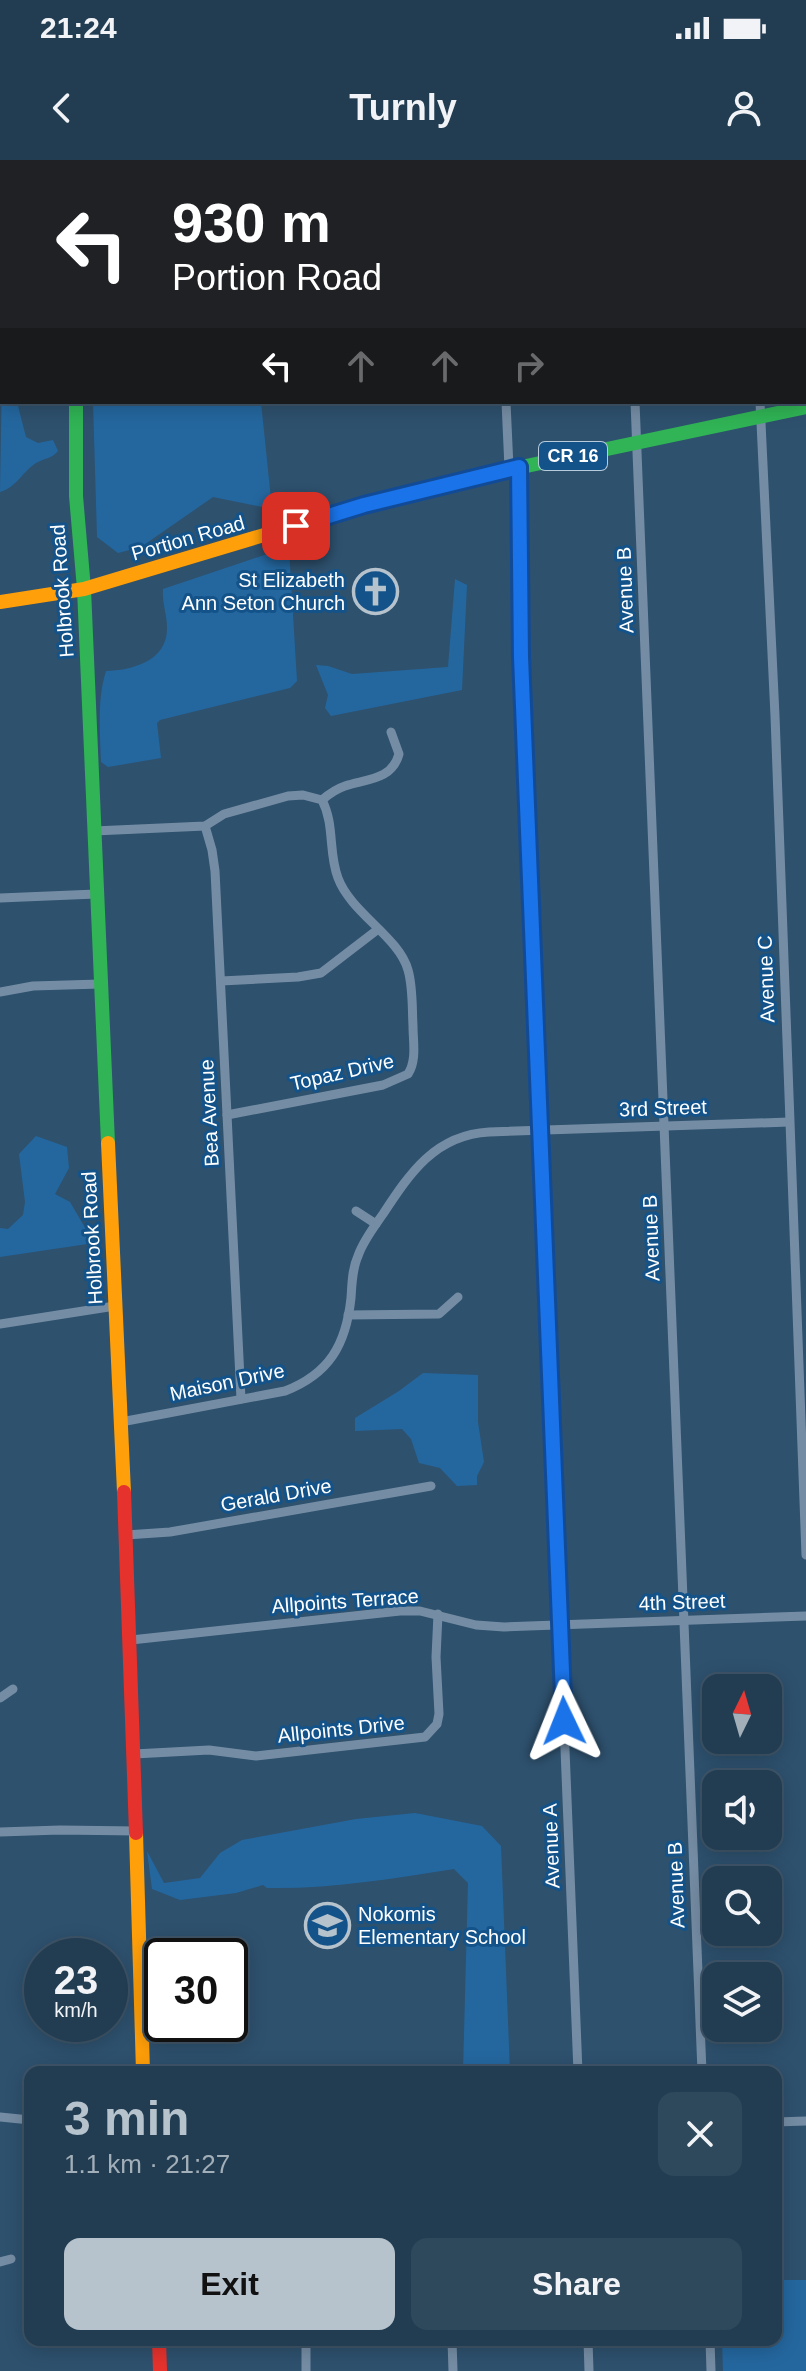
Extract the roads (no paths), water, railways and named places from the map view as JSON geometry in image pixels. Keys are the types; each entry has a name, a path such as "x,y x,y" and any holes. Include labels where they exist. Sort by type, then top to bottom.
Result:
{"street":[{"name":"Holbrook Road","path":"76,404 76,496 84,589 131,1640 143,2066"},
{"name":"Avenue A","path":"506,404 514,468 578,2066"},
{"name":"Avenue B","path":"635,404 702,2066"},
{"name":"Portion Road","path":"0,602 84,589 364,505 514,468 637,443 760,409 806,407"},
{"name":"Avenue C","path":"760,409 775,716 806,1555"},
{"path":"94,831 205,826 224,814 288,796 303,795 322,800 342,787 392,770 399,754 391,732"},
{"name":"Topaz Drive","path":"227,1115 383,1085 408,1074 413,1059 408,969 398,950 349,898 337,876 330,819 322,800"},
{"name":"Bea Avenue","path":"205,826 215,871 241,1399"},
{"path":"0,898 96,894"},
{"path":"221,981 321,973 377,930"},
{"path":"0,992 33,986 100,984"},
{"name":"3rd Street","path":"539,1131 789,1122"},
{"name":"Maison Drive","path":"121,1422 285,1391 313,1378 327,1365 336,1349 348,1315 351,1282 358,1255 409,1174 436,1149 477,1132 539,1131"},
{"path":"356,1211 376,1224"},
{"path":"348,1315 439,1314 458,1297"},
{"path":"0,1324 115,1306"},
{"name":"Gerald Drive","path":"126,1535 170,1532 431,1486"},
{"name":"Allpoints Terrace","path":"131,1640 410,1610 476,1625 560,1625"},
{"name":"Allpoints Drive","path":"134,1754 209,1750 256,1756 425,1737 437,1724 439,1714 436,1657 438,1614"},
{"name":"4th Street","path":"560,1625 806,1616"},
{"path":"0,1698 13,1689"},
{"path":"0,1832 136,1831"},
{"path":"0,2117 24,2119"},
{"path":"782,2122 806,2121"},
{"path":"159,2346 160,2371"},
{"path":"306,2346 306,2371"},
{"path":"452,2346 453,2371"},
{"path":"588,2346 589,2371"},
{"path":"710,2346 711,2371"}],"place":[{"name":"St Elizabeth Ann Seton Church","path":"376,591"},
{"name":"Nokomis Elementary School","path":"327,1925"}]}
